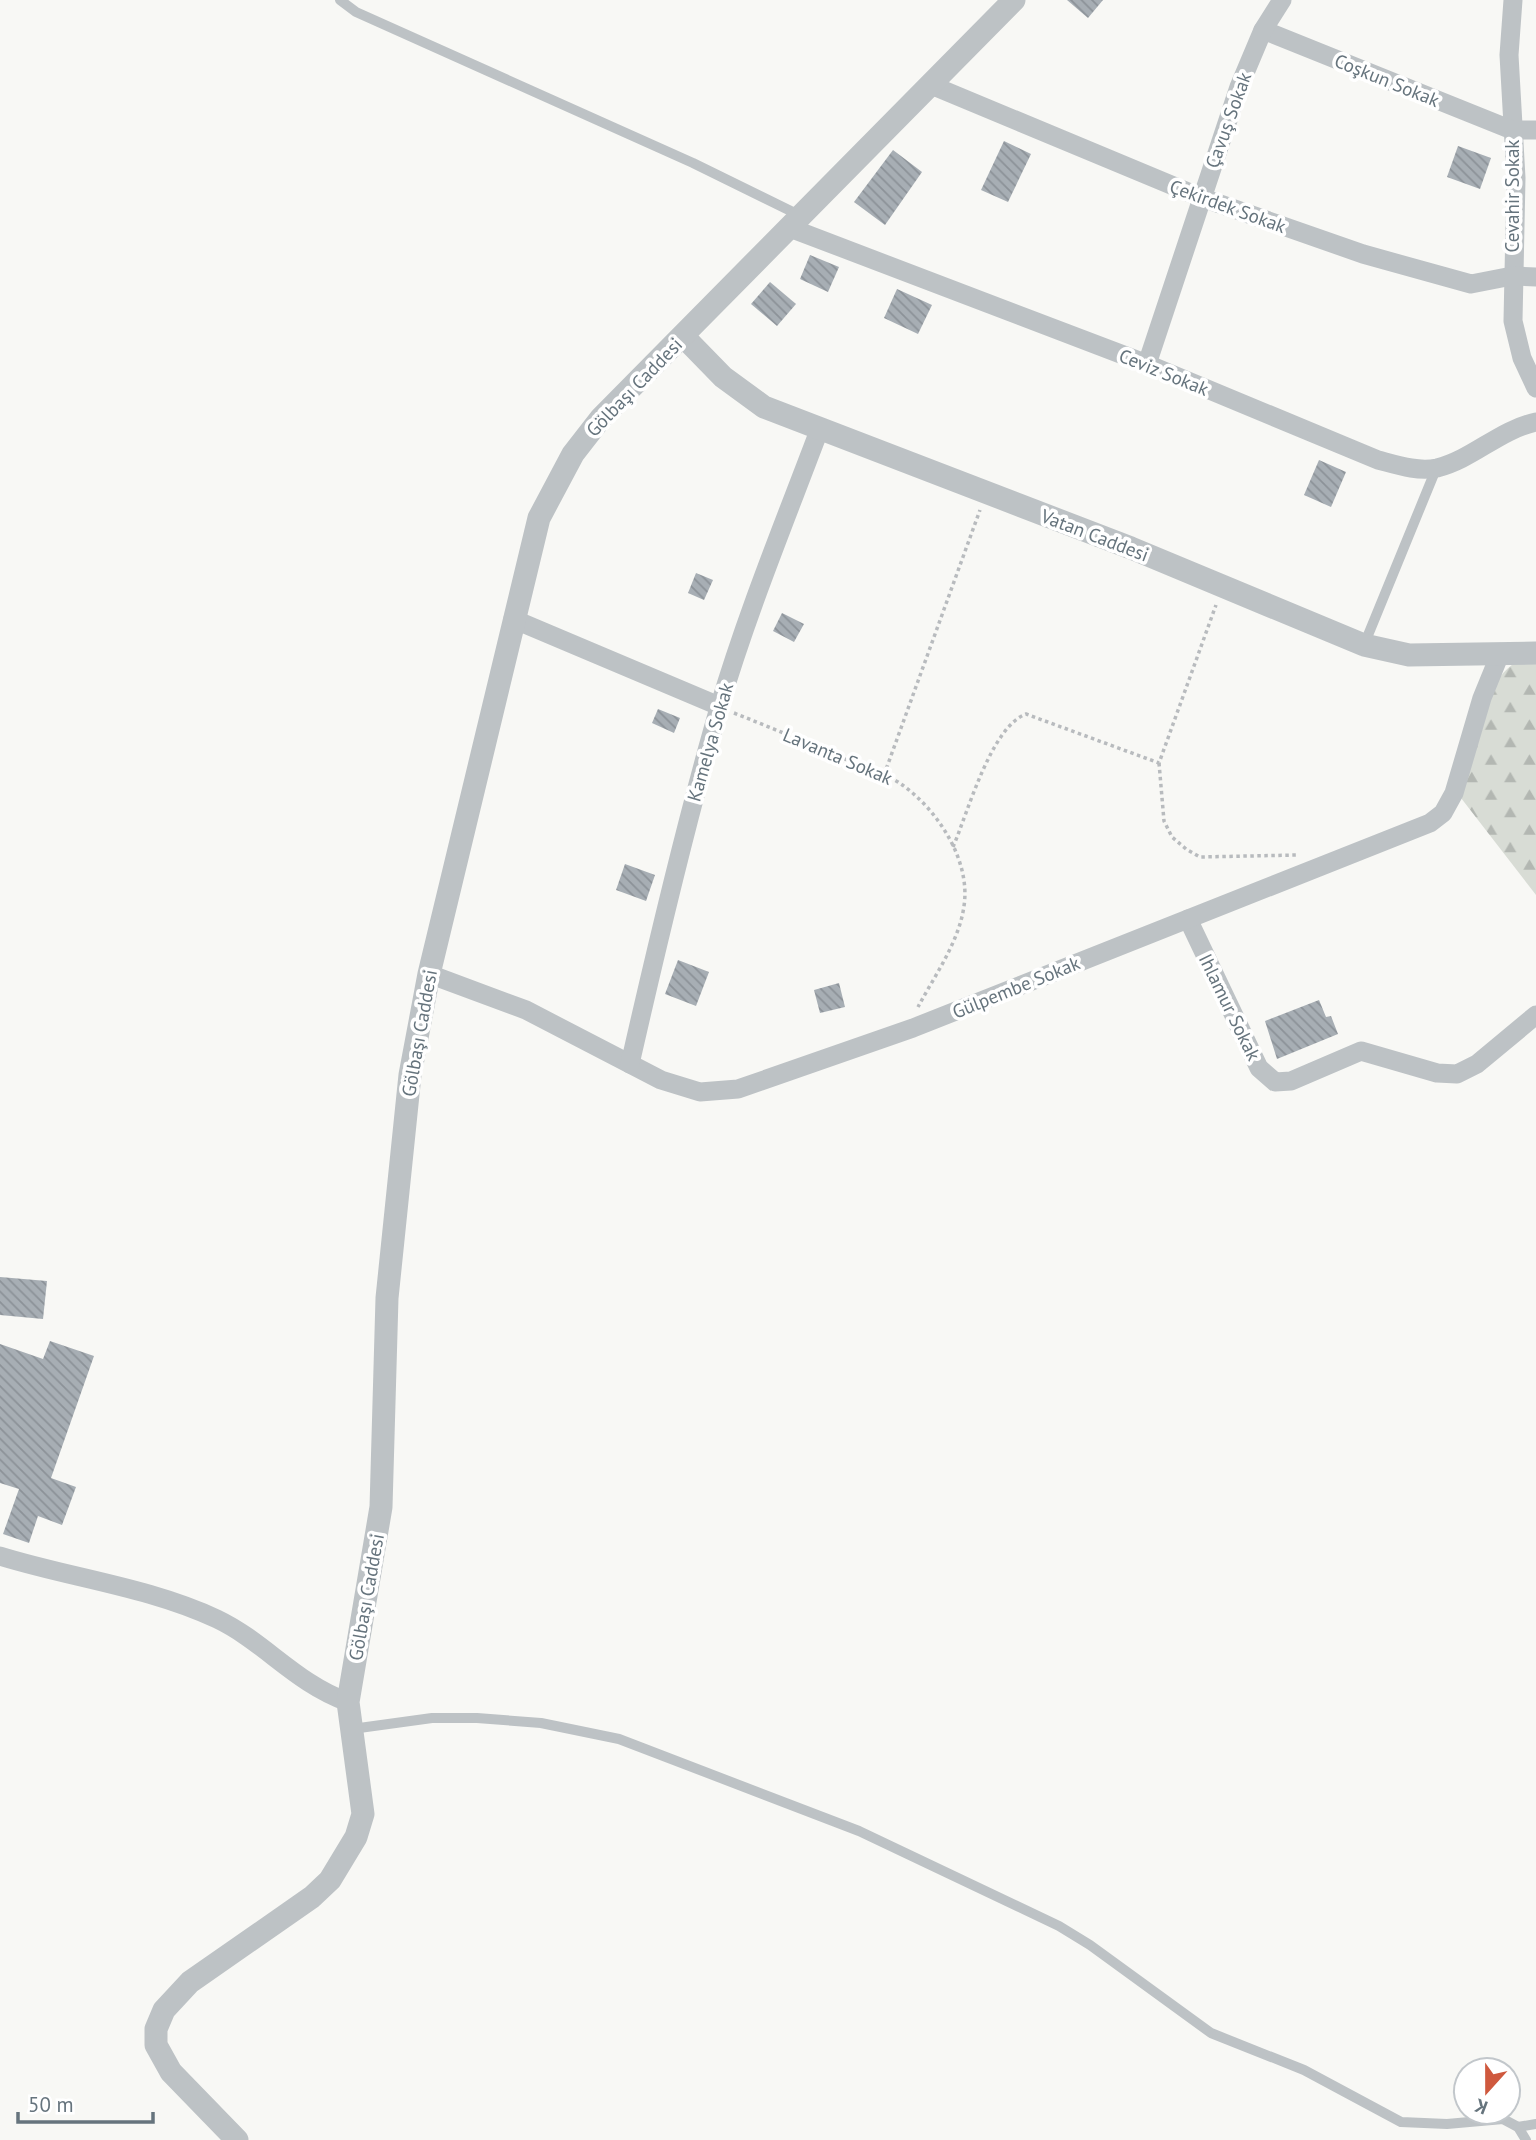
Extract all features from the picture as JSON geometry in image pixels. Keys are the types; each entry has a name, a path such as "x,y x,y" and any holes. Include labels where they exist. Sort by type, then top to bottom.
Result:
{"street":[{"name":"Gölbaşı Caddesi","path":"237,2140 171,2072 160,2056 156,2029 164,2010 190,1982 312,1897 330,1880 346,1858 363,1814 348,1702 381,1507 387,1298 410,1075 429,974 539,518 573,454 601,418 1014,0"},
{"name":"Çavuş Sokak","path":"1147,365 1200,197 1239,87 1263,30 1282,0"},
{"name":"Cevahir Sokak","path":"1511,1 1511,130 1516,178 1512,276 1516,341 1536,388"},
{"name":"Coşkun Sokak","path":"1263,30 1511,130"},
{"name":"Çekirdek Sokak","path":"931,85 1200,197 1363,254 1471,284 1512,276 1536,277"},
{"path":"1511,130 1536,130"},
{"name":"Ceviz Sokak","path":"796,222 1378,460 1404,467 1436,468"},
{"name":"Vatan Caddesi","path":"683,336 744,395 764,407 986,492 1364,645 1409,654 1536,653"},
{"path":"1436,468 1505,432 1536,422"},
{"name":"Kamelya Sokak","path":"630,1064 676,865 719,706 745,626 820,428"},
{"path":"513,619 719,706"},
{"name":"Gülpembe Sokak","path":"429,974 526,1010 630,1064 684,1088 716,1092 738,1089 904,1032 1407,834 1443,813 1454,793 1482,698 1500,654"},
{"name":"Ihlamur Sokak","path":"1188,919 1253,1056 1267,1077 1283,1083 1362,1051 1437,1073 1457,1074 1477,1064 1536,1015"},
{"path":"0,1556 199,1611 242,1634 302,1681 348,1702"}],"lane":[{"path":"340,0 356,12 608,124 796,222"},
{"path":"1364,645 1436,468"},
{"path":"352,1729 432,1718 477,1718 541,1723 620,1739 859,1831 1059,1926 1090,1945 1211,2034 1304,2070 1401,2122 1447,2124 1503,2119 1518,2127 1526,2140"},
{"path":"1518,2127 1536,2124"}],"path":[{"path":"884,775 986,492"},
{"path":"1223,587 1159,763 1164,821 1172,837 1200,857 1300,855"},
{"name":"Lavanta Sokak","path":"719,706 900,783 923,802 941,824 953,847 965,886 958,933 904,1032"},
{"path":"953,847 1000,735 1014,719 1026,714 1159,763"}],"green space":[{"path":"1518,661 1536,662 1536,895 1461,798 1473,742 1486,703 1494,685 1505,671"}],"building":[{"path":"1067,0 1103,0 1088,18"},
{"path":"1004,141 1031,154 1008,202 981,190"},
{"path":"1458,146 1491,158 1480,189 1447,177"},
{"path":"893,150 922,172 885,225 854,202"},
{"path":"810,255 839,267 828,292 800,279"},
{"path":"770,282 796,304 777,326 751,304"},
{"path":"897,289 932,305 918,334 884,318"},
{"path":"1319,460 1346,472 1331,507 1304,495"},
{"path":"696,573 713,580 704,600 688,593"},
{"path":"782,613 804,624 794,642 773,631"},
{"path":"658,709 680,718 674,733 652,723"},
{"path":"625,864 655,875 646,901 616,890"},
{"path":"678,960 709,972 696,1006 665,994"},
{"path":"839,983 845,1007 820,1013 814,990"},
{"path":"1319,1000 1326,1017 1331,1016 1338,1034 1277,1059 1265,1021"},
{"path":"0,1277 47,1281 43,1319 0,1315"},
{"path":"50,1341 94,1356 51,1478 76,1487 62,1525 38,1516 29,1543 3,1534 19,1489 0,1483 0,1344 43,1359"}]}
